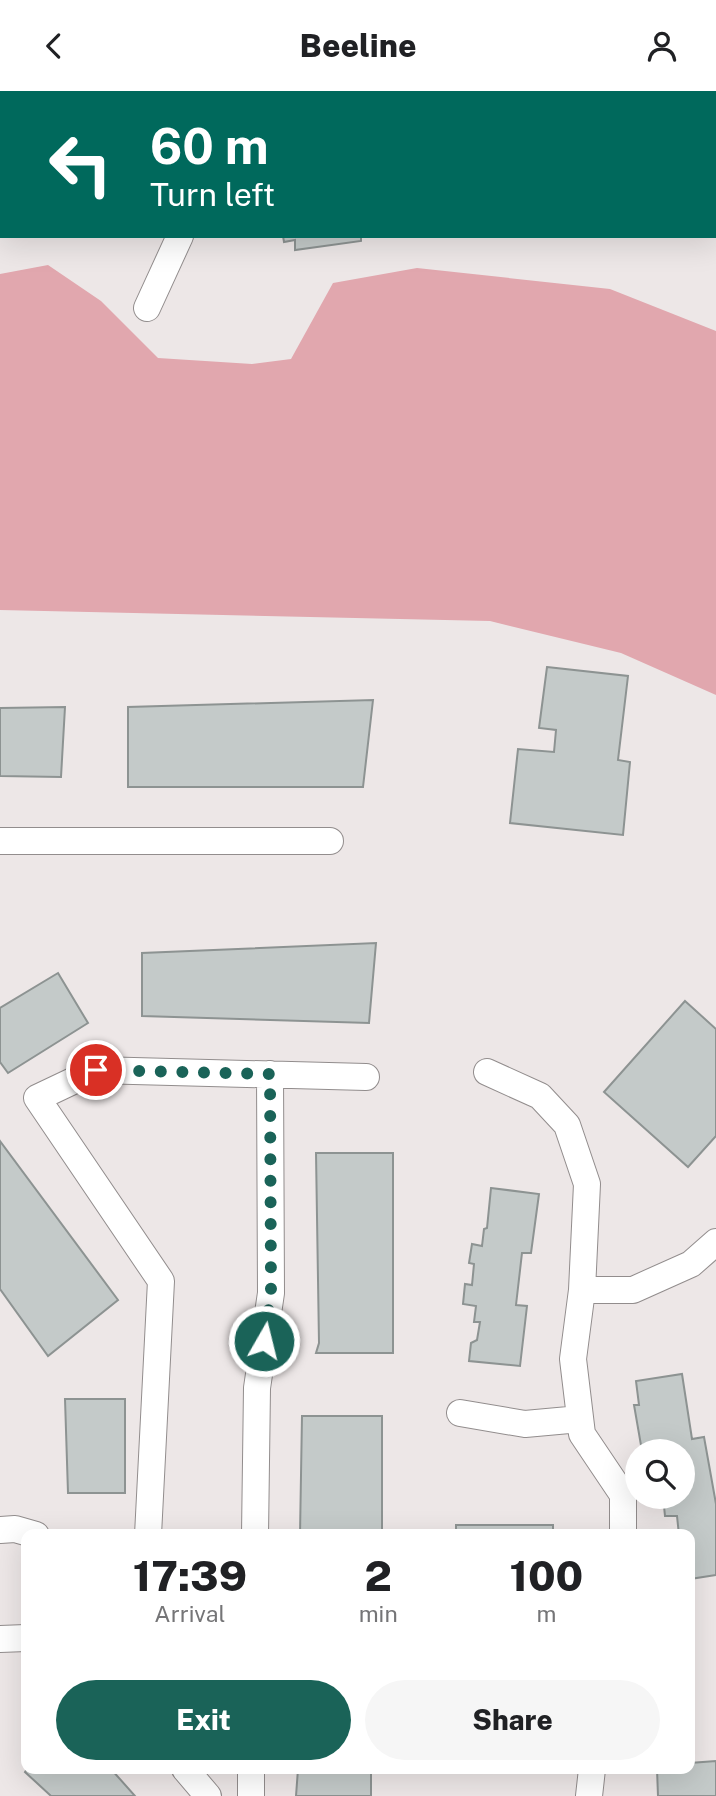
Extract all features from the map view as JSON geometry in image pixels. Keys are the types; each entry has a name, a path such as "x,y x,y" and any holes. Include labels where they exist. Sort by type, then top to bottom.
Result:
{"street":[{"path":"147,308 179,238"},
{"path":"0,841 330,841"},
{"path":"148,1529 161,1281 37,1098 96,1070 366,1077"},
{"path":"487,1072 540,1096 567,1125 587,1184 582,1290 573,1359 582,1434 623,1495 623,1529"},
{"path":"255,1529 257,1388 271,1293 270,1074"},
{"path":"582,1290 633,1290 691,1264 716,1242"},
{"path":"460,1413 526,1424 580,1419"},
{"path":"0,1530 21,1531"},
{"path":"0,1639 21,1638"},
{"path":"189,1774 208,1796"},
{"path":"251,1774 251,1796"},
{"path":"589,1796 591,1774"}],"shaded area":[{"path":"48,265 101,301 158,358 252,364 291,359 333,283 417,268 610,289 716,331 716,695 621,653 490,621 0,610 0,274"}],"building":[{"path":"283,238 361,238 361,241 295,250 295,240 284,242"},
{"path":"547,667 628,676 618,760 630,762 623,835 510,823 518,749 554,752 556,730 539,728"},
{"path":"373,700 363,787 128,787 128,707"},
{"path":"65,707 61,777 0,776 0,708"},
{"path":"376,943 369,1023 142,1016 142,953"},
{"path":"58,973 88,1023 8,1073 0,1062 0,1008"},
{"path":"685,1001 716,1029 716,1136 688,1167 604,1092"},
{"path":"0,1141 118,1300 48,1356 0,1289"},
{"path":"316,1153 393,1153 393,1353 316,1353 319,1343"},
{"path":"491,1188 539,1194 531,1253 522,1253 516,1305 527,1306 520,1366 469,1361 471,1343 477,1340 480,1322 474,1322 476,1306 463,1304 465,1284 472,1285 474,1264 469,1263 472,1244 482,1246 484,1229 487,1228"},
{"path":"682,1374 692,1439 640,1439 634,1405 639,1405 636,1381"},
{"path":"65,1399 125,1399 125,1493 68,1493"},
{"path":"302,1416 382,1416 382,1529 300,1529"},
{"path":"704,1437 716,1504 716,1575 695,1578 695,1529 678,1529 677,1516 665,1516 664,1509 695,1509 695,1439 692,1439"},
{"path":"456,1525 553,1525 553,1529 456,1529"},
{"path":"716,1761 716,1796 658,1796 657,1774 695,1774 695,1763"},
{"path":"27,1774 115,1774 135,1796 51,1796"},
{"path":"298,1774 371,1774 371,1796 296,1796"}],"route":[{"path":"96,1070 270,1074 271,1293 264,1341"}]}
